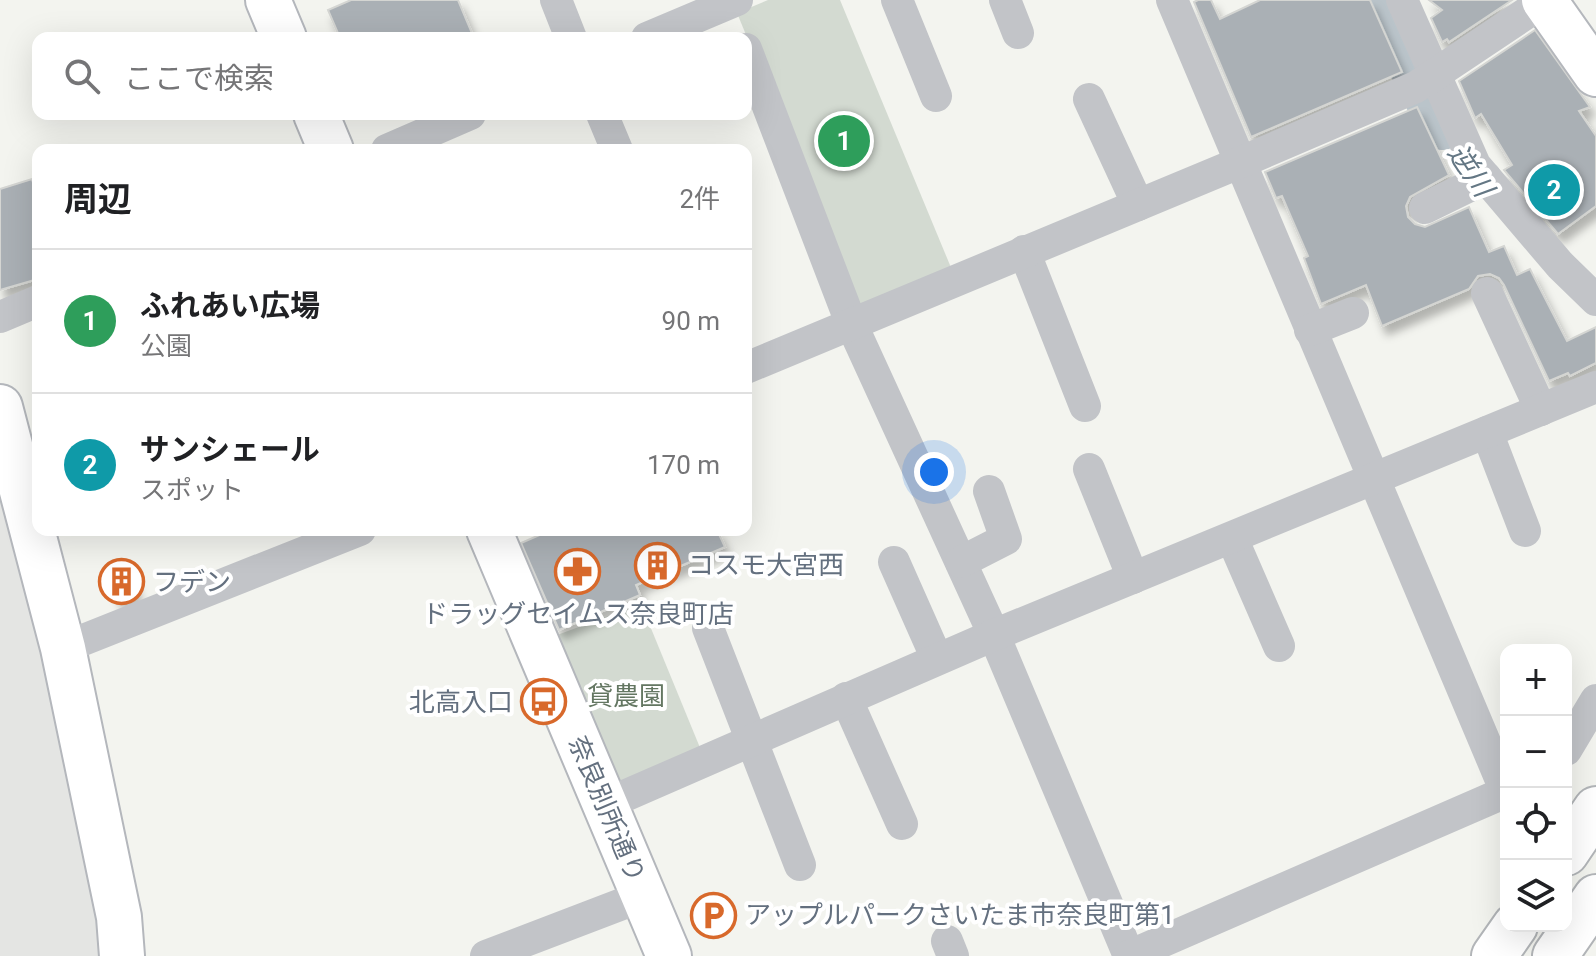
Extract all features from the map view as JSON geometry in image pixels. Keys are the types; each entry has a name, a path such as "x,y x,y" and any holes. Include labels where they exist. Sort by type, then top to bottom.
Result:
{"main road":[{"path":"268,0 281,32"},
{"path":"1545,0 1596,74"},
{"path":"318,120 328,144"},
{"path":"0,407 32,529"},
{"path":"34,536 63,648 119,917 122,956"},
{"name":"奈良別所通り","path":"492,536 669,956"},
{"path":"1572,844 1596,809"},
{"path":"1558,951 1596,897"},
{"path":"1494,956 1511,932"}],"street":[{"path":"556,0 569,32"},
{"path":"897,0 936,96"},
{"path":"1005,0 1018,33"},
{"path":"1172,0 1504,788"},
{"path":"1402,0 1425,81 1475,165 1478,183 1596,300"},
{"path":"752,365 1239,163 1425,81 1545,0"},
{"path":"661,32 731,1 740,32"},
{"path":"752,65 851,323 994,635 1129,956 1500,795"},
{"path":"1089,99 1138,205"},
{"path":"401,144 456,120"},
{"path":"604,120 614,144"},
{"path":"1425,208 1478,183"},
{"path":"1024,251 1085,406"},
{"path":"1487,293 1541,410"},
{"path":"0,317 32,304"},
{"path":"1310,330 1353,313"},
{"path":"606,804 937,659 1596,387"},
{"path":"1487,432 1525,531"},
{"path":"1089,469 1133,578"},
{"path":"961,562 1006,539 989,491"},
{"path":"63,648 345,536"},
{"path":"1232,538 1279,646"},
{"path":"894,562 937,659"},
{"path":"708,628 800,865"},
{"path":"846,698 902,824"},
{"path":"1572,740 1596,700"},
{"path":"486,956 643,896"}],"shaded area":[{"path":"0,476 68,761 100,915 100,956 0,956"}],"green space":[{"path":"768,0 840,0 952,270 859,309 752,49 752,32 745,32 737,13"},
{"name":"貸農園","path":"641,604 703,755 610,786 549,638"}],"building":[{"path":"351,0 458,0 471,32 337,32 328,10"},
{"path":"1211,0 1220,19 1260,0 1370,0 1402,72 1251,137 1194,2"},
{"path":"1429,0 1512,0 1449,42 1447,39 1442,42 1431,18 1442,10"},
{"path":"1535,30 1590,107 1579,111 1596,136 1596,206 1558,234 1504,170 1512,165 1481,114 1475,118 1459,81"},
{"path":"1417,107 1449,175 1410,197 1406,206 1408,217 1415,224 1425,227 1469,207 1489,252 1504,246 1517,275 1530,269 1567,341 1596,327 1596,363 1570,376 1568,373 1549,381 1504,285 1499,278 1490,274 1478,276 1469,289 1382,326 1366,285 1321,304 1304,258 1308,256 1282,196 1276,198 1265,172"},
{"path":"32,179 32,281 0,290 0,189"},
{"path":"537,536 720,536 725,547 636,585 640,595 559,630 521,543"},
{"name":"フデン","path":"127,563 137,594 117,600 107,569"}],"waterway":[{"name":"逆川","path":"1386,0 1413,67 1442,126"}],"place":[{"name":"ふれあい広場","path":"844,141"},
{"name":"サンシェール","path":"1554,190"},
{"name":"コスモ大宮西","path":"657,565"},
{"name":"ドラッグセイムス奈良町店","path":"578,571"},
{"name":"フデン","path":"122,582"},
{"name":"北高入口","path":"544,702"},
{"name":"アップルパークさいたま市奈良町第1","path":"714,915"}]}
